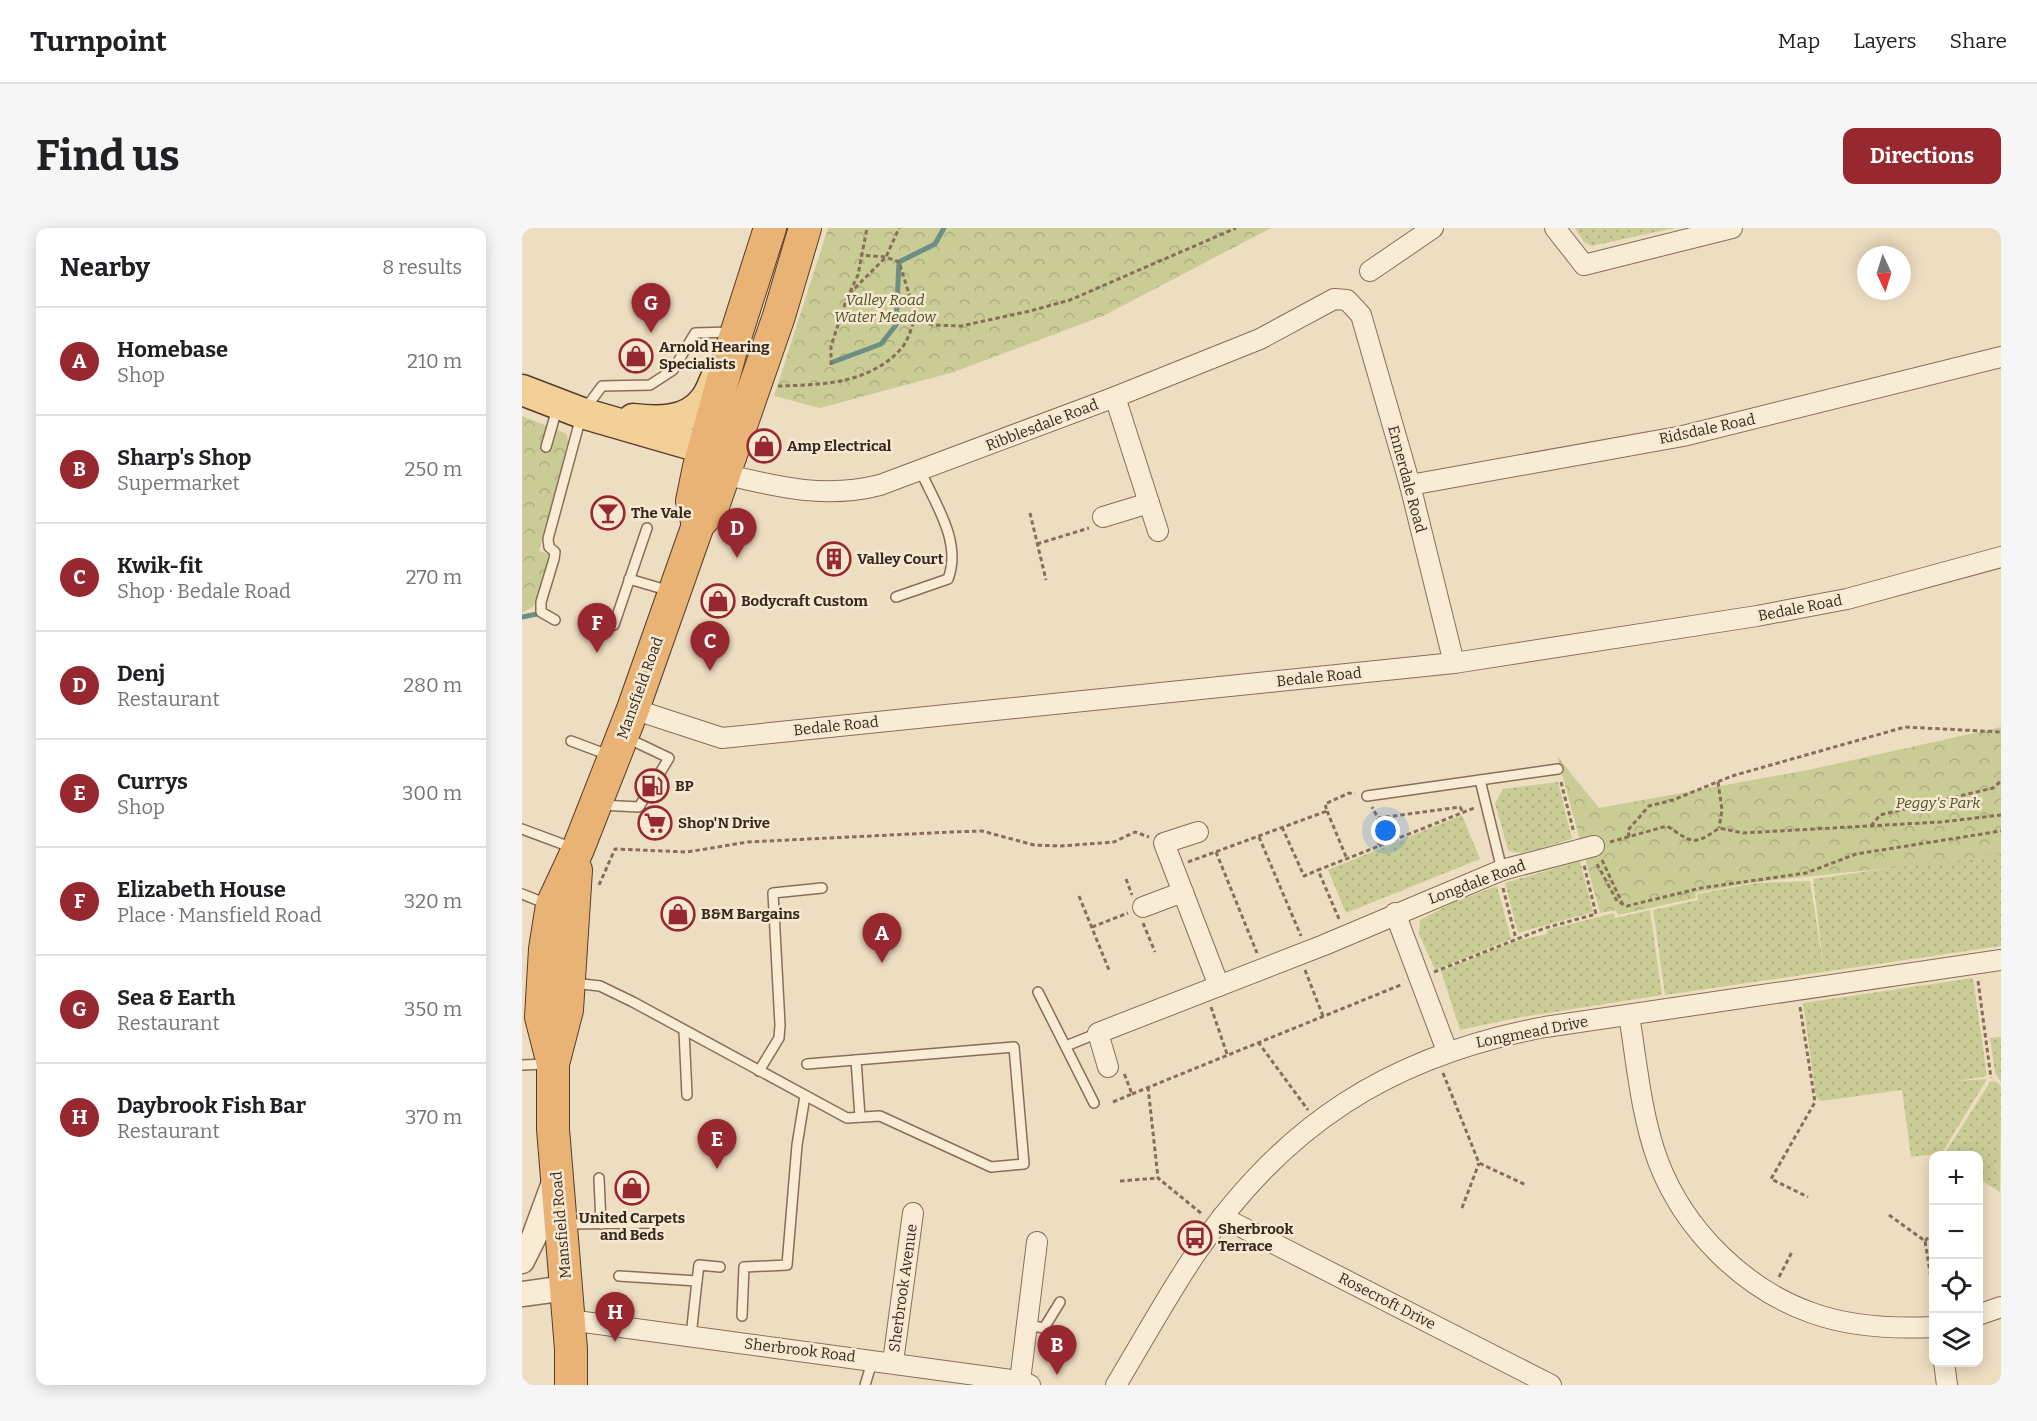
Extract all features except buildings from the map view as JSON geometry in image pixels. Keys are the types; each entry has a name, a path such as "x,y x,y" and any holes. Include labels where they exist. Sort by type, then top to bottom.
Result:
{"highway":[{"name":"Mansfield Road","path":"571,1385 569,1320 557,1174 553,1064 567,1010 556,982 563,907 578,849 623,734 698,525 711,508 709,463 734,341 770,228"},
{"name":"Mansfield Road","path":"709,463 779,316 805,228"}],"main road":[{"path":"570,408 651,421 681,418 705,401 734,341"},
{"path":"522,390 570,408 675,461 709,463"}],"street":[{"path":"1370,271 1433,228"},
{"path":"1555,228 1584,264 1732,228"},
{"name":"Ribblesdale Road","path":"709,463 794,491 836,493 859,490 921,472 1115,398 1260,339 1334,299 1347,300"},
{"name":"Ennerdale Road","path":"1347,300 1361,315 1410,485 1454,663"},
{"name":"Ridsdale Road","path":"1410,485 1683,436 2001,357"},
{"path":"1115,398 1158,531"},
{"path":"1103,517 1149,503"},
{"name":"Bedale Road","path":"623,734 722,738 1454,663 1757,616 1847,599 2001,557"},
{"path":"1198,832 1164,843 1183,892 1212,989"},
{"name":"Longdale Road","path":"1098,1033 1303,953 1500,871 1589,854"},
{"path":"1143,907 1183,892"},
{"path":"1395,913 1420,977 1441,1053"},
{"name":"Longmead Drive","path":"1116,1385 1219,1221 1277,1154 1317,1121 1389,1078 1441,1053 1497,1036 2001,960"},
{"path":"1629,1015 1650,1136 1659,1164 1689,1219 1707,1240 1751,1281 1771,1294 1813,1313 1856,1324 1899,1328 1929,1327"},
{"path":"1098,1033 1108,1067"},
{"path":"522,1261 534,1237 557,1174"},
{"name":"Sherbrook Avenue","path":"893,1362 913,1213"},
{"name":"Rosecroft Drive","path":"1219,1221 1551,1385"},
{"path":"1025,1383 1027,1325 1036,1242"},
{"path":"522,1294 566,1288"},
{"path":"1983,1313 2001,1307"},
{"name":"Sherbrook Road","path":"569,1320 873,1359 1025,1383"},
{"path":"1945,1367 1947,1385"}],"lane":[{"path":"546,447 570,408 602,386 650,385 673,370 696,333 734,341"},
{"path":"555,620 542,612 541,602 554,559 555,552 549,547 548,539 570,408"},
{"path":"896,597 948,579 954,563 953,546 921,472"},
{"path":"614,625 646,528"},
{"path":"629,579 674,592"},
{"path":"571,741 623,734 669,758 639,807 595,805"},
{"path":"1367,796 1558,769"},
{"path":"1480,780 1500,871"},
{"path":"522,829 578,849"},
{"path":"759,1071 779,1038 780,1025 772,892 822,888"},
{"path":"522,894 539,903 563,907"},
{"path":"556,982 600,986 847,1118 880,1116 991,1167 1024,1164 1014,1047 807,1064"},
{"path":"1038,992 1094,1103"},
{"path":"684,1031 687,1095"},
{"path":"1065,1046 1098,1033"},
{"path":"856,1060 860,1117"},
{"path":"522,1065 553,1064"},
{"path":"742,1316 744,1267 787,1265 797,1145 805,1096"},
{"path":"599,1178 601,1224"},
{"path":"561,1224 652,1224"},
{"path":"691,1335 699,1265 720,1267"},
{"path":"619,1276 697,1281"},
{"path":"1027,1325 1044,1328 1060,1302"},
{"path":"865,1385 873,1359"}],"path":[{"path":"831,365 831,346 858,275 867,228"},
{"path":"849,295 886,257 899,228"},
{"path":"916,316 932,325 961,326 1040,309 1070,300 1236,228"},
{"path":"773,386 826,385 849,380 884,363 901,349 916,316 899,262 886,257 860,255"},
{"path":"1030,513 1046,580"},
{"path":"1037,544 1100,525 1103,517"},
{"path":"2001,732 1905,727 1718,782 1673,800 1649,806 1628,830 1629,837 1667,826 1685,840 1693,842 1701,840 1719,828 1743,833 1941,822 2001,815"},
{"path":"1558,769 1589,854 1617,901 1623,905 1701,888 1806,873 1856,854 2001,831"},
{"path":"1871,826 1880,814 1993,788 2001,781"},
{"path":"1718,782 1722,810 1719,828"},
{"path":"1347,859 1325,804 1349,793 1367,796 1378,818 1378,846"},
{"path":"1282,827 1304,876 1484,804"},
{"path":"1378,818 1460,807 1463,812"},
{"path":"1174,867 1327,811"},
{"path":"592,883 600,885 615,849 687,852 748,842 982,831 1034,845 1114,842 1135,832 1164,843"},
{"path":"1259,836 1303,953 1323,1016"},
{"path":"1216,852 1263,969"},
{"path":"1589,854 1623,905"},
{"path":"1132,1094 1516,939 1596,914 1589,854"},
{"path":"1318,870 1346,934"},
{"path":"1500,871 1516,939"},
{"path":"1079,896 1109,970"},
{"path":"1092,927 1143,907"},
{"path":"1975,964 1992,1078"},
{"path":"1212,989 1227,1054"},
{"path":"1798,990 1815,1102 1771,1179 1808,1197"},
{"path":"1258,1042 1317,1121"},
{"path":"1441,1053 1479,1163 1462,1208"},
{"path":"1148,1087 1158,1178"},
{"path":"1479,1163 1526,1185"},
{"path":"1120,1181 1158,1178 1219,1221"},
{"path":"1889,1215 1924,1241 1929,1269"},
{"path":"1924,1241 1929,1236"},
{"path":"1771,1294 1792,1252"}],"green space":[{"name":"Valley Road Water Meadow","path":"828,228 1271,228 1103,316 954,372 820,408 774,396"},
{"path":"1575,228 1674,228 1592,246 1584,242"},
{"path":"522,416 567,434 568,443 539,551 550,554 534,606 522,613"},
{"name":"Peggy's Park","path":"2001,727 2001,853 1967,860 1756,882 1695,893 1696,898 1618,915 1616,910 1600,913 1557,756 1599,808 1808,770"},
{"path":"1558,782 1572,839 1530,852 1508,850 1495,803 1503,789"},
{"path":"1462,815 1480,859 1346,913 1328,870"},
{"path":"2001,852 2001,946 1665,995 1653,910 1698,900 1697,894 1756,883 1810,881 1824,970 1813,879"},
{"path":"1580,861 1593,912 1518,933 1505,883"},
{"path":"1497,886 1511,939 1435,970 1419,934 1420,920 1452,903"},
{"path":"1650,910 1662,995 1522,1017 1460,1030 1441,971 1516,941 1547,934 1547,930 1614,913 1615,918"},
{"path":"1973,978 1987,1076 1957,1081 1987,1079 1943,1151 1929,1151 1929,1155 1911,1157 1902,1090 1821,1101 1816,1097 1803,1003"},
{"path":"2001,1037 2001,1082 1995,1073 1990,1038"},
{"path":"1995,1081 2001,1086 2000,1192 1983,1181 1983,1151 1946,1151 1990,1082"}],"waterway":[{"path":"833,362 881,344 896,325 899,262 935,244 944,228"},
{"path":"522,617 537,614"}],"place":[{"name":"Sea & Earth","path":"651,333"},
{"name":"Arnold Hearing Specialists","path":"636,356"},
{"name":"Amp Electrical","path":"764,446"},
{"name":"The Vale","path":"608,513"},
{"name":"Denj","path":"737,558"},
{"name":"Valley Court","path":"834,559"},
{"name":"Bodycraft Custom","path":"718,601"},
{"name":"Elizabeth House","path":"597,653"},
{"name":"Kwik-fit","path":"710,671"},
{"name":"BP","path":"652,786"},
{"name":"Shop'N Drive","path":"655,823"},
{"name":"B&M Bargains","path":"678,914"},
{"name":"Homebase","path":"882,963"},
{"name":"Currys","path":"717,1169"},
{"name":"United Carpets and Beds","path":"632,1188"},
{"name":"Sherbrook Terrace","path":"1195,1238"},
{"name":"Daybrook Fish Bar","path":"615,1342"},
{"name":"Sharp's Shop","path":"1057,1375"}]}
